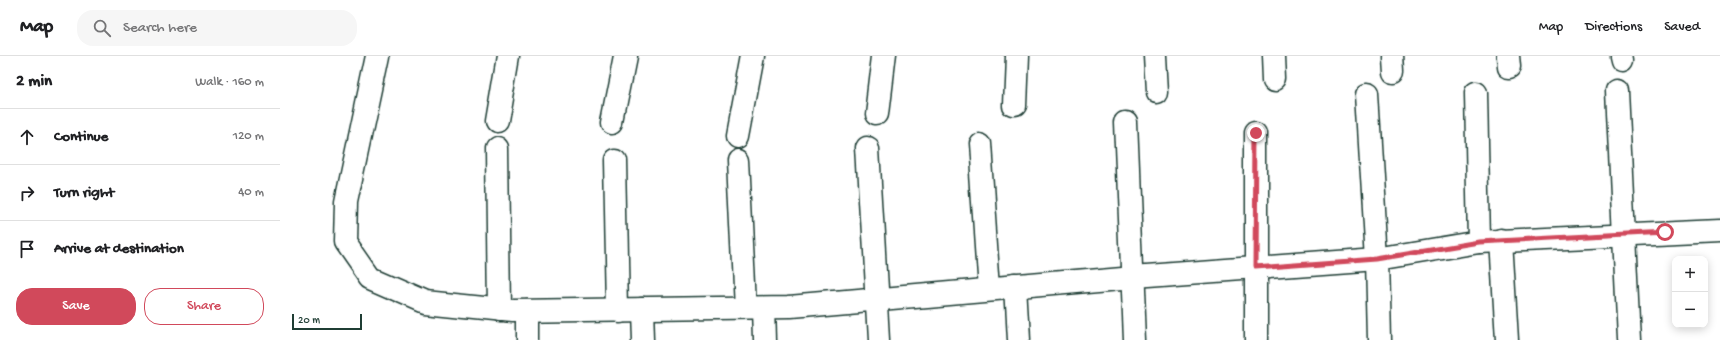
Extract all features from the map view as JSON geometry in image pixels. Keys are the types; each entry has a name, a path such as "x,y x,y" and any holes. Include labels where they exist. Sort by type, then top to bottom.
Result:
{"street":[{"path":"377,56 346,202 345,242 370,278 425,302 499,310 528,311 755,308 1133,277 1377,259 1479,242 1501,240 1720,231"},
{"path":"496,121 508,56"},
{"path":"613,121 626,56"},
{"path":"738,136 753,56"},
{"path":"877,114 884,56"},
{"path":"1014,105 1016,56"},
{"path":"1155,56 1157,92"},
{"path":"1274,56 1275,80"},
{"path":"1617,91 1629,340"},
{"path":"1476,93 1479,242"},
{"path":"1366,94 1377,259 1379,340"},
{"path":"1126,122 1135,340"},
{"path":"1256,133 1256,340"},
{"path":"979,143 989,290"},
{"path":"868,148 879,340"},
{"path":"498,149 499,310"},
{"path":"615,160 618,310"},
{"path":"738,160 755,308 765,340"},
{"path":"1501,240 1507,340"},
{"path":"1015,287 1018,340"},
{"path":"642,309 643,340"},
{"path":"528,311 528,340"}],"route":[{"path":"1256,133 1255,268 1377,259 1479,242 1665,232"}]}
